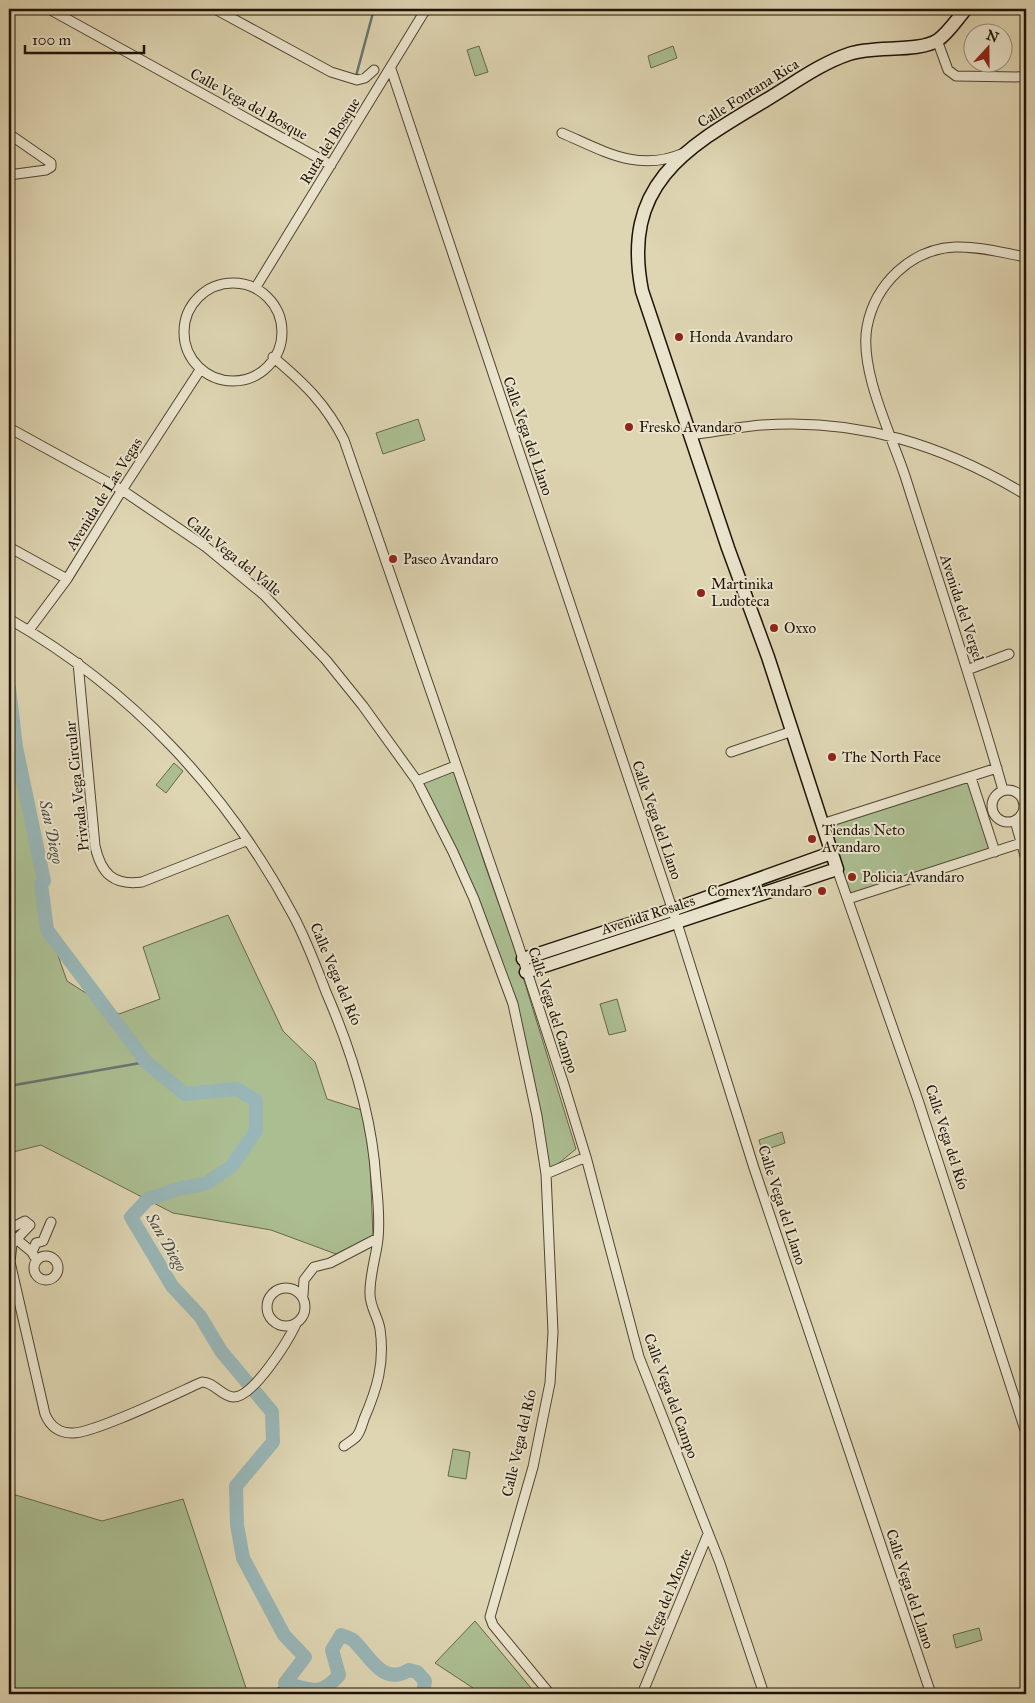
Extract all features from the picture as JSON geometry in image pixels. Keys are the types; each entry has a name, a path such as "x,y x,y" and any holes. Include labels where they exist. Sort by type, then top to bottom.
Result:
{"street":[{"name":"Calle Vega del Bosque","path":"49,9 331,165"},
{"path":"215,9 331,72 348,79 357,80 365,78 374,70"},
{"name":"Ruta del Bosque","path":"256,287 426,9"},
{"path":"966,9 937,40 948,70 956,76 1026,77"},
{"name":"Calle Fontana Rica","path":"690,436 642,291 637,249 644,209 664,174 689,150 752,108 830,61 870,48 903,48 937,40"},
{"name":"Calle Vega del Llano","path":"391,69 677,923 758,1177 931,1694"},
{"path":"562,133 633,161 657,161 689,150"},
{"path":"9,134 51,163 51,167 46,170 9,175"},
{"name":"Avenida del Vergel","path":"1003,790 967,670 872,381 865,348 869,318 876,299 888,282 910,261 946,248 975,248 1026,258"},
{"path":"242,282 256,287 272,300 280,320 280,341 274,357 262,371 250,378 224,381 211,377 200,370 191,357 186,342 185,326 190,311 199,298 219,285 242,282"},
{"name":"Calle Vega del Campo","path":"274,357 311,390 326,408 344,440 454,766 522,959 586,1157 639,1357 708,1534 764,1694"},
{"name":"Avenida de Las Vegas","path":"28,630 67,579 200,370"},
{"path":"690,436 762,425 827,426 891,435 965,462 1026,495"},
{"name":"Calle Vega del Valle","path":"9,428 122,490 206,547 264,595 326,660 363,706 417,781"},
{"name":"Calle Vega del Río","path":"690,436 793,730 831,853 921,1109 1026,1433"},
{"path":"9,547 67,579"},
{"name":"Calle Vega del Río","path":"9,619 78,663 141,714 214,793 280,890 295,918 353,1057 367,1113 376,1178 378,1238 370,1301 380,1326 382,1352 379,1382 357,1436 344,1446"},
{"path":"967,670 1010,654"},
{"name":"Privada Vega Circular","path":"78,663 95,846 105,873 132,884 142,882 246,841"},
{"path":"731,752 793,730"},
{"path":"454,766 417,781 464,875 508,989 537,1116 546,1174 586,1157"},
{"path":"822,824 971,778 997,768"},
{"path":"971,778 995,852"},
{"path":"1010,789 1023,793 1026,806 1022,815 1015,821 999,820 992,811 993,800 1003,790 1010,789"},
{"path":"983,815 992,811"},
{"path":"1015,821 1026,858"},
{"path":"848,899 1021,843"},
{"name":"Avenida Rosales","path":"522,959 672,910 831,853"},
{"name":"Avenida Rosales","path":"526,972 837,869"},
{"name":"Calle Vega del Río","path":"546,1174 553,1332 550,1383 533,1467 490,1617 493,1626 550,1694"},
{"path":"9,1229 25,1221 29,1223 29,1227 15,1238 10,1250 10,1262 45,1414 56,1428 70,1433 82,1432 202,1382 209,1383 228,1396 237,1397 251,1389 290,1338 296,1324 305,1312 304,1280 314,1268 330,1263 378,1238"},
{"path":"32,1252 36,1243 43,1241 51,1222"},
{"path":"15,1238 32,1252 36,1261"},
{"path":"296,1324 285,1327 274,1323 267,1313 267,1302 274,1292 279,1289 291,1289 303,1295"},
{"name":"Calle Vega del Monte","path":"642,1694 708,1534"}],"green space":[{"path":"479,46 488,72 475,76 467,50"},
{"path":"673,46 677,58 651,68 648,56"},
{"path":"418,419 425,440 383,454 376,433"},
{"path":"9,677 18,748 46,883 43,885 49,930 67,981 119,1014 160,999 143,947 228,915 283,1031 315,1062 327,1099 368,1112 373,1237 336,1254 271,1230 173,1213 41,1145 9,1153"},
{"path":"174,763 183,771 166,793 156,785"},
{"path":"454,768 511,938 576,1149 548,1172 514,1003 419,782"},
{"path":"967,780 991,852 851,895 828,825"},
{"path":"617,999 626,1031 609,1035 600,1004"},
{"path":"782,1132 785,1143 762,1151 759,1140"},
{"path":"453,1449 470,1452 466,1479 448,1476"},
{"path":"9,1493 102,1521 183,1499 248,1694 9,1694"},
{"path":"475,1621 536,1694 476,1694 473,1688 435,1663"},
{"path":"979,1628 982,1640 956,1648 953,1635"}],"waterway":[{"path":"356,76 374,9"},
{"name":"San Diego","path":"9,688 16,747 44,881 41,884 47,930 146,1062 185,1094 237,1089 256,1101 256,1131 231,1167 205,1184 182,1188 148,1199 131,1217 172,1286 200,1316 221,1351 272,1412 273,1442 236,1486 237,1525 243,1558 284,1635 305,1657 285,1683 315,1690 326,1687 333,1682 339,1675 332,1650 341,1635 354,1641 372,1662 384,1672 392,1674 400,1674 409,1670 417,1672 425,1681 423,1694"},
{"path":"9,1086 146,1062"},
{"path":"272,1694 285,1683"}],"place":[{"name":"Honda Avandaro","path":"679,337"},
{"name":"Fresko Avandaro","path":"629,427"},
{"name":"Paseo Avandaro","path":"393,559"},
{"name":"Martinika Ludoteca","path":"701,593"},
{"name":"Oxxo","path":"774,628"},
{"name":"The North Face","path":"832,757"},
{"name":"Tiendas Neto Avandaro","path":"812,839"},
{"name":"Policia Avandaro","path":"852,877"},
{"name":"Comex Avandaro","path":"822,891"}]}
